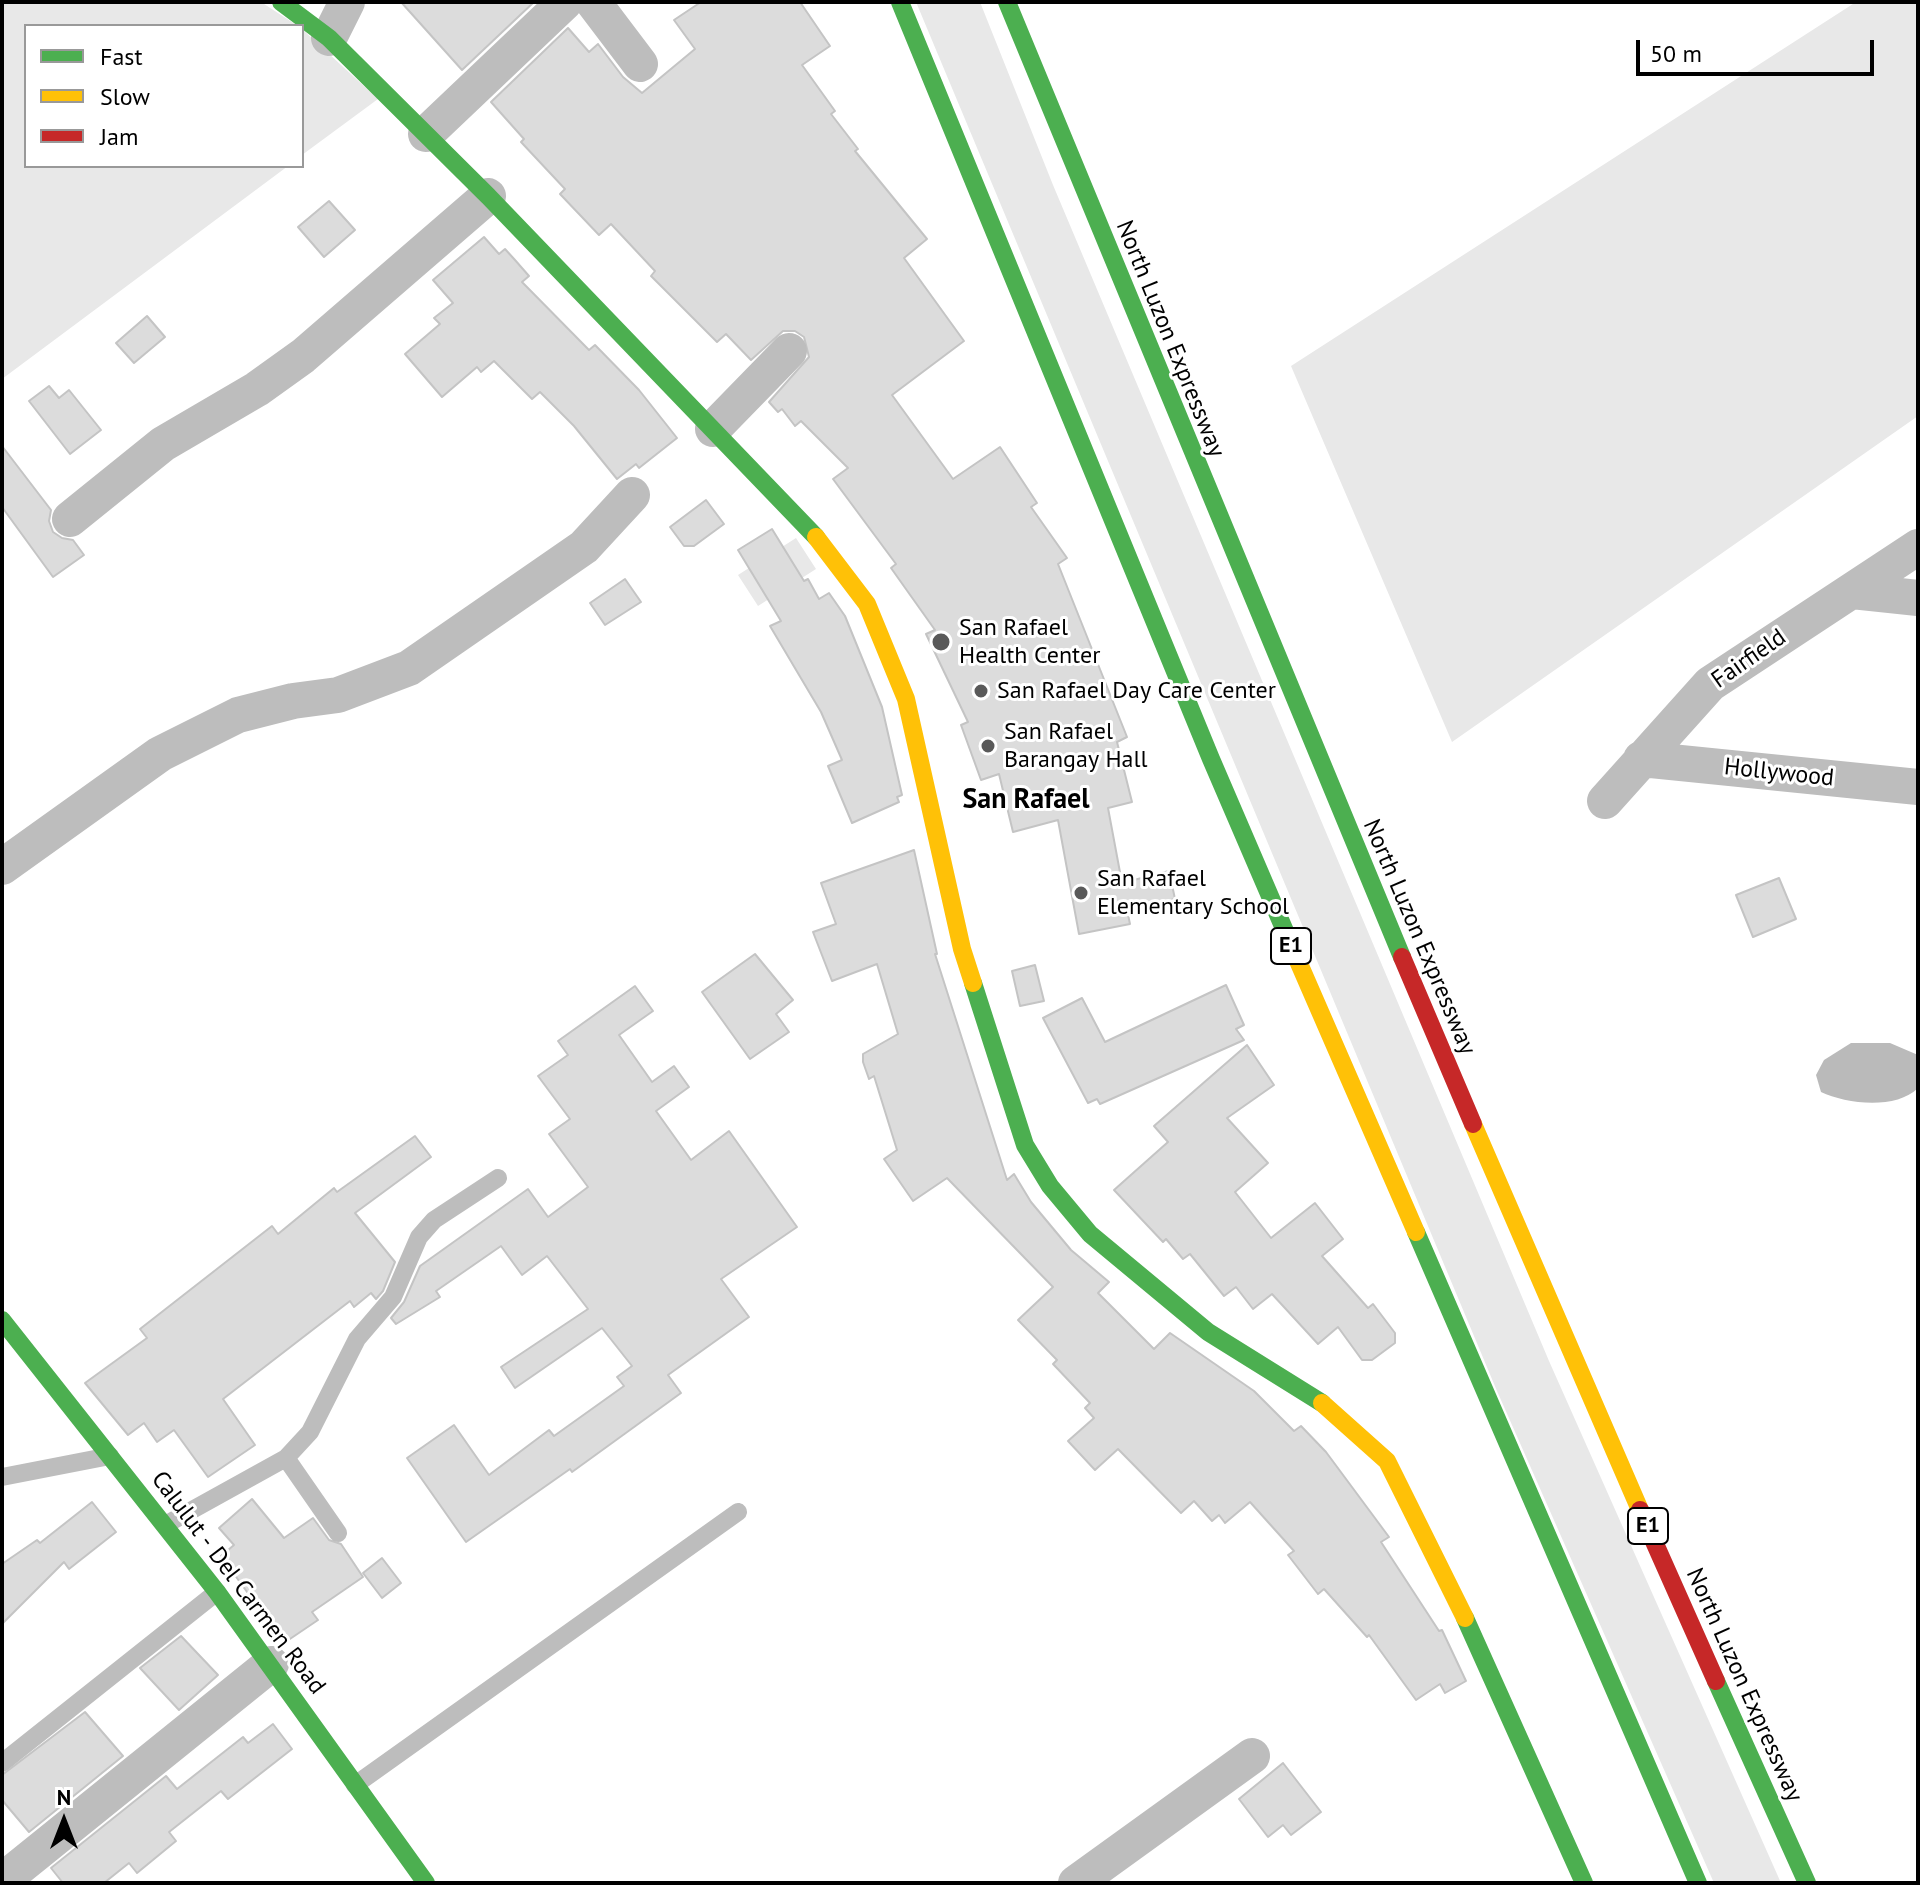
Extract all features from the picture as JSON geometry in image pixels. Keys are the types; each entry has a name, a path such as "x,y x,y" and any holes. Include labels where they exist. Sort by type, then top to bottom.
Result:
{"main road":[{"path":"281,2 329,38 488,196 838,562 867,604 906,699 962,949 1014,1118 1037,1166 1090,1234 1162,1295 1208,1332 1326,1406 1387,1461 1468,1625 1584,1883"},
{"name":"E1","path":"900,2 1211,759 1698,1883"},
{"name":"North Luzon Expressway","path":"1007,2 1312,751 1711,1673 1807,1883"},
{"name":"Calulut - Del Carmen Road","path":"2,1320 113,1456 217,1592 426,1883"}],"street":[{"path":"329,38 347,2"},
{"path":"426,134 565,2"},
{"path":"593,2 640,64"},
{"path":"70,519 163,444 257,389 303,356 488,196"},
{"path":"713,429 789,351"},
{"path":"2,867 160,754 225,722 293,701 338,695 409,668 584,547 632,495"},
{"name":"Fairfield","path":"1605,801 1710,684 1918,547"},
{"path":"1852,591 1918,598"},
{"name":"Hollywood","path":"1641,759 1918,787"},
{"path":"2,1881 271,1664"},
{"path":"1076,1883 1252,1756"}],"lane":[{"path":"165,1525 286,1458 310,1432 357,1339 393,1297 419,1237 434,1220 498,1178"},
{"path":"2,1477 113,1456"},
{"path":"286,1458 338,1533"},
{"path":"355,1785 738,1512"},
{"path":"2,1763 217,1592"}],"shaded area":[{"path":"2,2 261,2 295,24 24,24 24,168 285,168 2,379"},
{"path":"916,2 980,2 1053,185 1549,1361 1781,1883 1714,1883 1497,1391"},
{"path":"1856,2 1918,2 1918,416 1452,742 1291,366"},
{"path":"304,31 378,99 304,154"},
{"path":"796,538 816,569 758,606 738,575"},
{"path":"1851,1043 1890,1043 1918,1055 1918,1088 1897,1100 1871,1103 1844,1100 1821,1092 1816,1075 1824,1060"}],"building":[{"path":"401,2 534,2 462,70"},
{"path":"701,2 800,2 830,46 802,65 835,111 831,114 858,149 855,151 927,239 904,258 964,341 892,395 953,479 1000,447 1037,503 1031,507 1067,558 1058,564 1127,737 1117,742 1132,802 1108,808 1122,883 1169,871 1175,899 1127,910 1130,924 1079,934 1058,820 1013,832 999,774 981,780 961,725 968,722 926,634 935,630 891,568 896,564 833,479 848,468 801,421 795,426 782,409 778,412 769,402 809,357 804,337 795,331 783,331 751,360 726,334 717,342 651,276 655,271 611,224 599,235 560,194 565,189 521,142 524,139 491,102 568,28 589,52 598,44 623,77 642,93 695,49 674,20"},
{"path":"329,201 355,230 324,257 298,227"},
{"path":"484,237 499,254 505,249 529,276 522,282 589,350 595,345 639,390 677,438 639,468 636,464 617,479 574,426 540,392 532,399 494,361 481,372 477,367 442,397 405,354 440,324 434,318 453,303 433,280"},
{"path":"147,316 165,337 134,363 116,343"},
{"path":"49,386 59,398 69,390 101,430 70,454 29,401"},
{"path":"2,446 51,510 49,521 53,532 73,540 84,555 53,577 2,507"},
{"path":"706,500 724,524 694,546 684,546 670,527"},
{"path":"772,529 804,581 808,579 819,599 829,593 845,616 882,707 902,795 897,797 899,802 852,823 828,766 842,760 821,712 770,626 781,621 738,550"},
{"path":"625,579 641,602 605,625 590,603"},
{"path":"914,850 935,954 1007,1180 1014,1174 1031,1202 1071,1250 1109,1282 1098,1293 1154,1349 1170,1333 1254,1391 1294,1431 1301,1426 1326,1452 1389,1537 1381,1542 1439,1631 1442,1630 1466,1681 1445,1693 1440,1684 1416,1700 1369,1635 1367,1637 1324,1589 1318,1594 1288,1555 1294,1551 1250,1502 1225,1523 1219,1515 1212,1521 1194,1501 1181,1513 1118,1449 1095,1470 1068,1441 1094,1418 1085,1408 1090,1403 1053,1364 1057,1360 1018,1320 1053,1287 947,1178 913,1201 884,1159 897,1150 874,1076 869,1079 863,1054 898,1034 877,964 832,981 813,932 836,924 821,883"},
{"path":"1779,878 1796,919 1753,937 1736,895"},
{"path":"755,954 793,1000 776,1014 789,1032 750,1059 702,992"},
{"path":"1035,965 1044,1001 1020,1006 1012,971"},
{"path":"1226,985 1244,1025 1236,1029 1244,1040 1100,1104 1097,1099 1088,1103 1043,1018 1082,998 1105,1042"},
{"path":"635,986 653,1011 619,1035 652,1082 674,1066 689,1087 656,1111 691,1160 729,1131 797,1227 721,1279 749,1317 668,1375 681,1393 572,1472 570,1469 466,1542 407,1458 454,1425 489,1475 549,1430 554,1436 624,1386 617,1377 632,1366 602,1328 515,1388 501,1367 588,1309 547,1256 522,1275 501,1246 436,1291 440,1297 396,1324 391,1318 404,1302 420,1266 528,1189 548,1217 588,1187 549,1134 570,1119 538,1076 568,1055 558,1041"},
{"path":"1247,1045 1274,1085 1227,1118 1268,1163 1235,1192 1271,1238 1315,1203 1343,1239 1322,1256 1368,1308 1373,1304 1395,1333 1395,1343 1372,1360 1362,1360 1338,1327 1318,1344 1272,1294 1253,1309 1236,1287 1224,1296 1190,1254 1183,1259 1114,1190 1168,1142 1154,1126"},
{"path":"415,1136 431,1157 355,1213 395,1262 383,1291 376,1299 371,1293 354,1307 350,1301 223,1399 255,1445 208,1477 174,1430 157,1442 144,1423 128,1435 85,1383 147,1338 140,1329 272,1226 278,1234 334,1188 337,1192"},
{"path":"252,1499 284,1538 313,1518 329,1540 341,1544 363,1577 312,1612 318,1620 284,1643 221,1556 234,1545 219,1528"},
{"path":"92,1502 116,1532 69,1569 64,1562 2,1624 2,1564 37,1540 40,1543"},
{"path":"382,1558 401,1583 382,1598 363,1573"},
{"path":"181,1636 218,1675 179,1710 140,1668"},
{"path":"85,1712 123,1756 29,1832 2,1800 2,1775"},
{"path":"273,1724 292,1749 228,1799 221,1791 169,1832 176,1841 137,1873 129,1863 104,1883 63,1883 51,1868 166,1776 177,1789 243,1737 248,1743"},
{"path":"1283,1763 1321,1812 1291,1835 1283,1825 1268,1837 1239,1799"}],"traffic: fast":[{"path":"281,2 329,38 488,196 816,537"},
{"path":"900,2 1211,759 1288,938"},
{"path":"1007,2 1402,957"},
{"path":"973,983 1025,1145 1050,1186 1090,1234 1208,1332 1322,1403"},
{"path":"1416,1232 1698,1883"},
{"path":"2,1320 217,1592 426,1883"},
{"path":"1465,1618 1584,1883"},
{"path":"1716,1681 1807,1883"}],"traffic: slow":[{"path":"816,537 867,604 906,699 962,949 973,983"},
{"path":"1288,938 1416,1232"},
{"path":"1473,1124 1640,1510"},
{"path":"1322,1403 1387,1461 1465,1618"}],"traffic: jam":[{"path":"1402,957 1473,1124"},
{"path":"1640,1510 1716,1681"}],"place":[{"name":"San Rafael Health Center","path":"941,642"},
{"name":"San Rafael Day Care Center","path":"981,691"},
{"name":"San Rafael Barangay Hall","path":"988,746"},
{"name":"San Rafael Elementary School","path":"1081,893"}],"district":[{"name":"San Rafael","path":"1026,800"}]}
